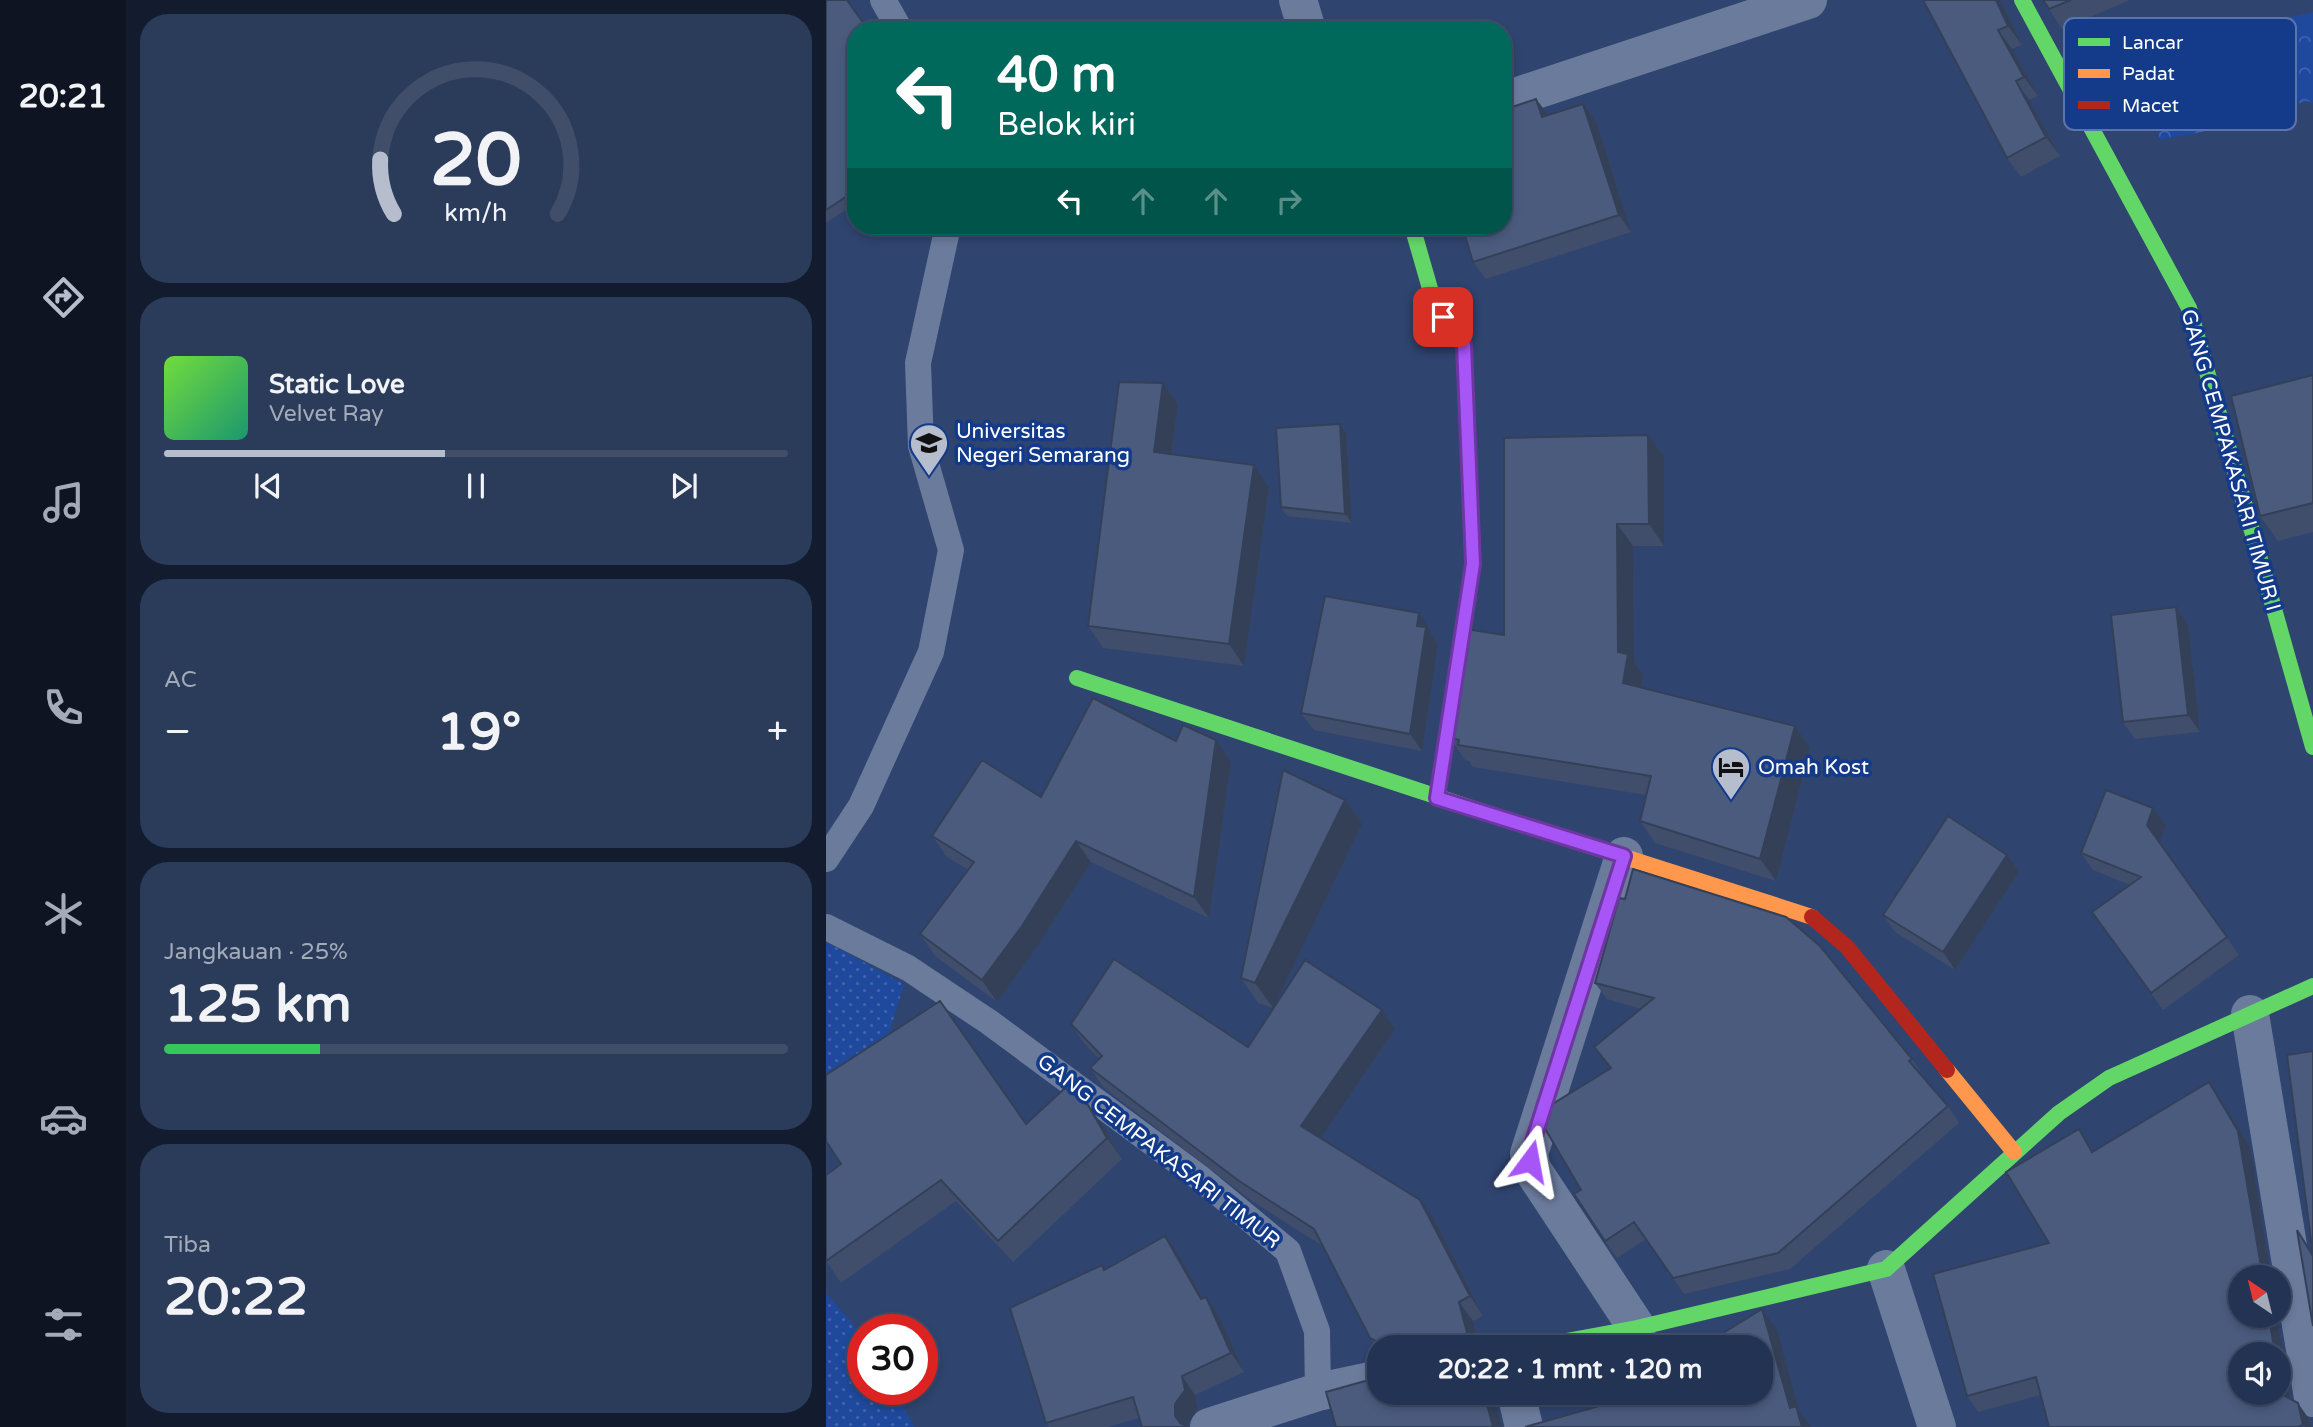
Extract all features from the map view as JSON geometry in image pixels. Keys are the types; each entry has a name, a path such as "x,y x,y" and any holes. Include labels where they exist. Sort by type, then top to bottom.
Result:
{"street":[{"path":"1298,0 1304,21"},
{"path":"1512,98 1808,0"},
{"name":"GANG CEMPAKASARI TIMUR I","path":"2022,0 2064,77"},
{"name":"GANG CEMPAKASARI TIMUR I","path":"2093,130 2189,307 2313,747"},
{"path":"1415,235 1433,299 1464,345 1473,564 1437,798"},
{"path":"1077,678 1437,798 1808,914 1847,947 2014,1153"},
{"path":"1624,856 1529,1154 1532,1169 1637,1328"},
{"path":"1599,1335 1886,1269 2059,1113 2109,1078 2313,986"},
{"path":"2250,1014 2313,1398"},
{"path":"1886,1269 1937,1427"},
{"path":"1209,1427 1318,1392 1367,1382"},
{"path":"1519,1405 1524,1427"}],"lane":[{"path":"883,0 895,21"},
{"path":"826,859 861,806 931,652 951,551 921,446 918,363 946,235"},
{"name":"GANG CEMPAKASARI TIMUR","path":"826,927 908,968 1081,1087 1200,1178 1288,1251 1317,1331 1318,1392"}],"green space":[{"path":"2313,12 2313,103 2307,101 2296,104 2296,18 2289,18"},
{"path":"2157,130 2213,130 2160,140"},
{"path":"826,942 904,984 888,1037 826,1097"},
{"path":"826,1293 847,1317 847,1405 902,1405 914,1427 826,1427"}],"building":[{"path":"826,0 847,0 862,21 847,21 847,196 826,210"},
{"path":"1923,0 1996,0 2008,26 1998,30 2024,77 2016,81 2046,137 2007,158"},
{"path":"2043,0 2071,0 2049,9"},
{"path":"1536,99 1542,117 1583,104 1619,215 1473,262 1465,235 1512,235 1512,107"},
{"path":"2313,375 2313,503 2260,516 2231,396"},
{"path":"1119,382 1163,383 1154,452 1254,465 1229,644 1088,626"},
{"path":"1340,424 1345,514 1281,507 1276,428"},
{"path":"1648,435 1649,524 1617,524 1618,652 1628,654 1623,683 1795,726 1760,859 1640,821 1651,776 1458,745 1459,740 1450,738 1466,629 1504,635 1504,438"},
{"path":"1325,596 1419,613 1417,626 1426,627 1410,734 1301,713"},
{"path":"2176,607 2188,715 2123,722 2111,615"},
{"path":"1093,698 1176,741 1183,725 1216,740 1194,897 1076,841 1022,926 982,980 920,934 974,862 932,836 982,760 1041,797"},
{"path":"1283,770 1345,800 1255,983 1241,978"},
{"path":"2106,790 2153,808 2147,825 2227,937 2151,993 2092,912 2141,877 2081,853"},
{"path":"1948,816 2007,855 1943,952 1883,915"},
{"path":"1633,869 1786,917 1820,946 1912,1059 1909,1061 1948,1106 1778,1253 1673,1278 1634,1222 1605,1241 1574,1194 1581,1190 1544,1127 1551,1105 1611,1068 1594,1047 1654,998 1595,983 1619,898 1625,899"},
{"path":"1114,959 1248,1047 1305,960 1382,1010 1301,1126 1420,1200 1470,1296 1459,1302 1468,1335 1368,1335 1314,1229 1239,1181 1090,1068 1102,1056 1071,1024"},
{"path":"940,1001 1026,1124 1065,1088 1088,1105 1107,1138 998,1241 941,1180 826,1261 826,1175 841,1164 826,1141 826,1075"},
{"path":"2313,1051 2313,1256 2287,1055"},
{"path":"2209,1082 2238,1131 2261,1265 2228,1265 2228,1328 2271,1328 2273,1342 2228,1342 2228,1405 2291,1405 2291,1399 2298,1403 2303,1425 2049,1427 2036,1377 1967,1396 1933,1274 2049,1243 2006,1172 2079,1129 2092,1152"},
{"path":"2297,1230 2313,1256 2313,1326"},
{"path":"1165,1236 1201,1299 1206,1297 1231,1353 1182,1376 1185,1390 1175,1404 1175,1416 1181,1424 1189,1427 1142,1427 1133,1397 1046,1423 1010,1308 1102,1265 1104,1270"},
{"path":"1762,1309 1769,1335 1720,1335"},
{"path":"1773,1348 1790,1408 1796,1406 1802,1427 1525,1427 1603,1405 1773,1405"},
{"path":"1367,1380 1367,1405 1487,1405 1493,1427 1336,1427 1326,1392"}],"traffic: fast":[{"path":"2022,0 2064,77"},
{"path":"2092,130 2189,308 2313,747"},
{"path":"1415,235 1433,299 1464,345 1473,564 1437,798"},
{"path":"1077,678 1496,816"},
{"path":"1599,1335 1886,1269 2059,1113 2109,1078 2313,986"}],"traffic: slow":[{"path":"1496,816 1812,917"},
{"path":"1947,1070 2014,1152"}],"traffic: jam":[{"path":"1812,917 1847,947 1947,1070"}],"place":[{"name":"Universitas Negeri Semarang","path":"929,477"},
{"name":"Omah Kost","path":"1731,801"}],"route":[{"path":"1443,317 1464,345 1473,564 1437,798 1624,856 1529,1154 1530,1161"}]}
